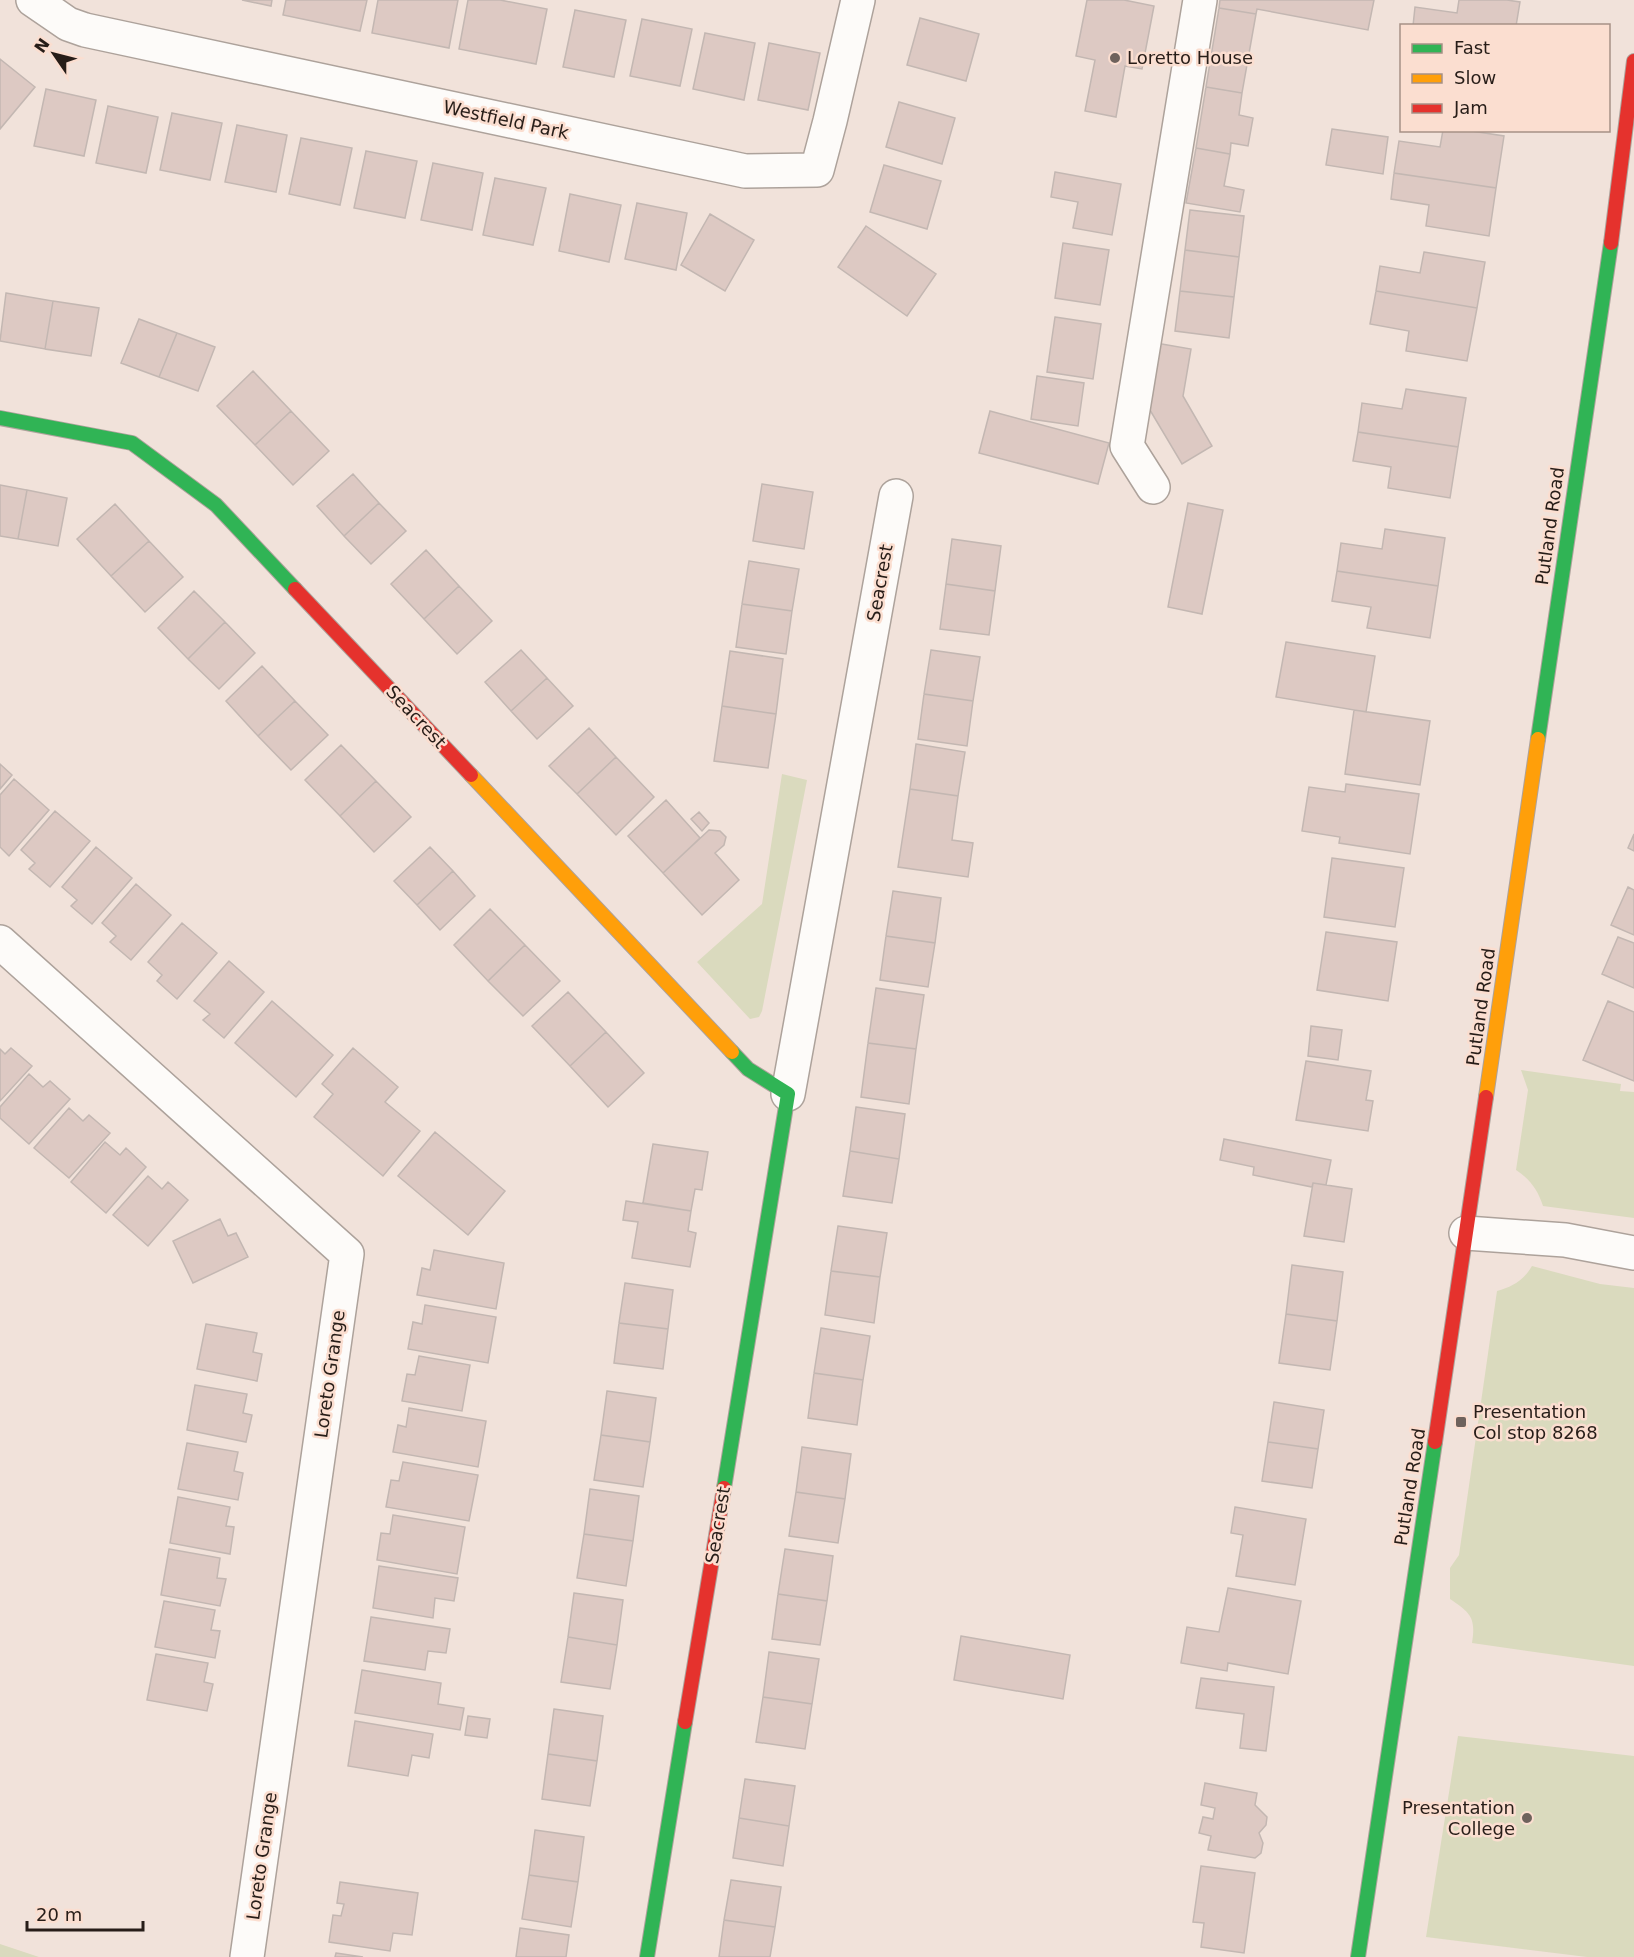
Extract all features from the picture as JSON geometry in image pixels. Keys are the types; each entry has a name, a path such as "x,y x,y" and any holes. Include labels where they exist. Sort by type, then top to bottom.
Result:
{"street":[{"name":"Westfield Park","path":"33,0 68,24 85,30 733,168 757,171 817,170 858,0"},
{"path":"1153,487 1127,446 1200,0"},
{"name":"Putland Road","path":"1358,1957 1623,162 1634,61"},
{"name":"Seacrest","path":"0,418 132,443 216,505 748,1069 788,1094"},
{"name":"Seacrest","path":"647,1957 788,1094 896,496"},
{"name":"Loreto Grange","path":"0,942 347,1254 247,1957"},
{"path":"1466,1233 1565,1240 1634,1253"}],"green space":[{"path":"782,774 807,780 762,1011 759,1017 750,1019 697,962 762,904"},
{"path":"1521,1070 1621,1084 1620,1091 1634,1092 1634,1218 1543,1206 1533,1185 1516,1170 1528,1090"},
{"path":"1532,1266 1600,1284 1634,1288 1634,1666 1472,1643 1473,1628 1470,1617 1463,1608 1450,1599 1450,1568 1459,1555 1497,1291 1517,1282"},
{"name":"Presentation College","path":"1458,1736 1634,1756 1634,1957 1587,1957 1426,1937"},
{"path":"0,1944 39,1957 0,1957"}],"building":[{"path":"242,0 272,0 271,6"},
{"path":"286,0 367,0 360,31 283,15"},
{"path":"378,0 458,0 449,48 372,33"},
{"path":"468,0 500,0 547,9 536,64 459,49"},
{"name":"Loretto House","path":"1087,0 1124,0 1154,6 1142,69 1125,66 1116,117 1085,111 1095,60 1076,56"},
{"path":"1220,0 1374,0 1368,30 1257,9 1256,14 1219,8"},
{"path":"1459,0 1520,2 1516,24 1413,24 1415,7 1457,13"},
{"path":"1219,8 1256,14 1242,93 1206,87"},
{"path":"575,10 626,20 614,77 563,67"},
{"path":"920,18 979,34 966,81 907,65"},
{"path":"642,19 692,29 680,86 630,76"},
{"path":"705,33 755,43 744,100 693,89"},
{"path":"769,43 820,53 808,110 758,100"},
{"path":"0,59 35,87 0,129"},
{"path":"1206,87 1242,93 1239,115 1253,118 1248,146 1231,143 1230,154 1196,148"},
{"path":"46,89 96,100 84,156 34,146"},
{"path":"899,102 955,118 942,164 886,147"},
{"path":"108,106 158,117 146,173 96,163"},
{"path":"172,113 222,123 210,180 160,170"},
{"path":"237,125 287,135 276,192 225,182"},
{"path":"1332,129 1388,137 1383,174 1326,165"},
{"path":"1443,132 1478,132 1504,136 1496,188 1394,173 1399,141 1440,147"},
{"path":"301,138 352,148 340,205 289,194"},
{"path":"1196,148 1230,154 1224,186 1244,190 1240,212 1186,203"},
{"path":"366,151 417,161 405,218 354,208"},
{"path":"433,163 483,173 472,230 421,220"},
{"path":"884,165 941,181 927,229 870,212"},
{"path":"1055,172 1121,184 1112,235 1073,228 1078,202 1051,197"},
{"path":"1394,173 1496,188 1489,236 1426,226 1429,205 1391,199"},
{"path":"495,178 546,188 533,245 483,235"},
{"path":"570,194 621,205 609,262 559,251"},
{"path":"637,203 687,213 676,270 625,259"},
{"path":"1190,210 1244,216 1239,257 1185,250"},
{"path":"710,214 754,240 725,291 681,265"},
{"path":"866,226 936,274 907,316 838,267"},
{"path":"1063,243 1109,250 1100,305 1055,298"},
{"path":"1185,250 1239,257 1234,297 1180,291"},
{"path":"1424,252 1485,262 1477,308 1376,291 1380,266 1420,273"},
{"path":"1180,291 1234,297 1229,338 1175,331"},
{"path":"1376,291 1477,308 1467,361 1406,351 1409,331 1370,324"},
{"path":"6,293 53,301 45,349 0,341"},
{"path":"53,301 99,308 91,356 45,349"},
{"path":"1055,317 1101,324 1093,379 1047,372"},
{"path":"139,319 177,333 159,377 121,363"},
{"path":"177,333 215,347 198,391 159,377"},
{"path":"1156,343 1191,349 1183,396 1212,446 1182,464 1144,400"},
{"path":"253,371 291,411 255,445 217,406"},
{"path":"1037,376 1084,383 1078,426 1031,419"},
{"path":"1406,389 1466,398 1458,447 1358,432 1362,403 1402,409"},
{"path":"291,411 329,451 293,485 255,445"},
{"path":"990,411 1109,443 1098,484 979,453"},
{"path":"1358,432 1458,447 1450,498 1388,488 1391,467 1353,461"},
{"path":"353,474 379,503 344,536 317,506"},
{"path":"762,484 813,492 804,549 753,541"},
{"path":"0,485 27,490 18,539 0,536"},
{"path":"27,490 67,498 58,546 18,539"},
{"path":"379,503 406,531 371,564 344,536"},
{"path":"1188,503 1223,510 1202,614 1168,607"},
{"path":"115,504 149,541 111,576 77,539"},
{"path":"1385,529 1445,538 1438,586 1337,571 1341,543 1382,549"},
{"path":"952,539 1001,546 995,591 946,584"},
{"path":"149,541 183,577 145,612 111,576"},
{"path":"426,550 459,586 424,619 391,584"},
{"path":"749,561 799,569 792,611 742,604"},
{"path":"1337,571 1438,586 1430,638 1367,628 1371,607 1332,601"},
{"path":"946,584 995,591 989,635 940,629"},
{"path":"459,586 492,621 457,654 424,619"},
{"path":"194,591 225,622 188,659 158,628"},
{"path":"742,604 792,611 786,654 736,647"},
{"path":"225,622 255,653 219,689 188,659"},
{"path":"1286,642 1375,656 1366,712 1276,697"},
{"path":"521,650 547,678 511,711 485,682"},
{"path":"931,650 980,657 973,701 924,694"},
{"path":"730,651 783,659 776,714 722,706"},
{"path":"262,666 295,701 258,736 226,701"},
{"path":"547,678 573,706 537,739 511,711"},
{"path":"924,694 973,701 967,746 918,739"},
{"path":"295,701 328,735 291,770 258,736"},
{"path":"722,706 776,714 768,768 714,761"},
{"path":"1354,710 1430,721 1420,785 1345,774"},
{"path":"589,728 616,757 577,794 549,766"},
{"path":"916,744 965,752 958,796 910,789"},
{"path":"341,745 376,781 340,816 305,780"},
{"path":"616,757 654,797 616,835 577,794"},
{"path":"0,764 12,775 0,789"},
{"path":"14,779 49,810 9,856 0,847 0,795"},
{"path":"376,781 411,817 374,852 340,816"},
{"path":"1346,784 1419,794 1410,854 1339,843 1340,837 1302,831 1309,787 1345,792"},
{"path":"910,789 958,796 952,840 973,843 968,877 898,867"},
{"path":"666,800 700,838 663,873 628,836"},
{"path":"55,811 90,841 50,887 29,869 35,863 21,850"},
{"path":"699,812 709,823 702,831 691,819"},
{"path":"709,830 720,831 726,837 724,845 715,853 739,880 702,915 663,873"},
{"path":"1634,834 1634,851 1628,848"},
{"path":"96,847 132,878 92,924 71,906 77,900 62,887"},
{"path":"430,847 453,871 417,905 394,881"},
{"path":"1332,858 1404,868 1395,927 1324,917"},
{"path":"453,871 475,896 440,930 417,905"},
{"path":"136,884 171,915 131,960 110,942 116,936 102,923"},
{"path":"1628,887 1634,890 1634,935 1611,925"},
{"path":"893,891 941,898 935,943 886,936"},
{"path":"490,909 525,945 488,981 454,945"},
{"path":"182,923 217,953 177,999 157,981 162,975 148,962"},
{"path":"1326,932 1397,942 1388,1001 1317,990"},
{"path":"886,936 935,943 928,987 880,980"},
{"path":"1618,937 1634,943 1634,988 1602,974"},
{"path":"525,945 560,981 523,1016 488,981"},
{"path":"229,961 264,992 224,1038 203,1020 210,1014 194,1001"},
{"path":"876,988 924,995 916,1049 868,1043"},
{"path":"568,992 606,1032 570,1066 532,1026"},
{"path":"272,1001 333,1055 296,1097 235,1043"},
{"path":"1608,1001 1634,1012 1634,1081 1583,1060"},
{"path":"1311,1026 1342,1030 1338,1060 1308,1056"},
{"path":"606,1032 644,1073 608,1107 570,1066"},
{"path":"868,1043 916,1049 909,1104 861,1097"},
{"path":"11,1048 32,1066 0,1101 0,1049 5,1054"},
{"path":"353,1048 398,1087 385,1102 420,1131 383,1176 314,1117 333,1094 322,1084"},
{"path":"1306,1061 1371,1071 1366,1100 1373,1101 1368,1131 1296,1120"},
{"path":"29,1074 43,1087 50,1081 70,1099 29,1144 0,1118 0,1107"},
{"path":"856,1107 905,1114 899,1159 850,1151"},
{"path":"69,1108 83,1121 89,1115 110,1133 69,1178 34,1148"},
{"path":"435,1132 505,1191 468,1235 398,1176"},
{"path":"1224,1139 1331,1160 1326,1185 1313,1183 1312,1187 1253,1175 1254,1167 1220,1160"},
{"path":"105,1142 120,1155 126,1148 146,1167 106,1213 71,1182"},
{"path":"653,1144 708,1152 702,1190 695,1189 691,1211 643,1203"},
{"path":"850,1151 899,1159 892,1203 843,1196"},
{"path":"148,1176 162,1189 168,1182 188,1200 148,1246 113,1215"},
{"path":"1313,1183 1352,1189 1344,1242 1304,1236"},
{"path":"626,1201 691,1211 688,1231 696,1233 690,1267 632,1258 638,1222 623,1220"},
{"path":"220,1219 228,1236 236,1233 248,1257 193,1283 173,1241"},
{"path":"838,1226 887,1233 880,1277 831,1271"},
{"path":"434,1250 504,1263 496,1309 417,1295 422,1268 430,1270"},
{"path":"1292,1265 1343,1272 1337,1321 1286,1314"},
{"path":"831,1271 880,1277 874,1323 825,1315"},
{"path":"625,1283 673,1290 668,1329 619,1323"},
{"path":"425,1305 496,1317 488,1363 408,1349 413,1322 422,1324"},
{"path":"1286,1314 1337,1321 1330,1370 1279,1363"},
{"path":"619,1323 668,1329 663,1369 614,1363"},
{"path":"206,1324 257,1333 253,1352 262,1354 257,1381 197,1369"},
{"path":"821,1328 870,1336 863,1380 814,1373"},
{"path":"419,1356 470,1365 462,1411 402,1401 407,1374 415,1375"},
{"path":"814,1373 863,1380 857,1425 808,1418"},
{"path":"195,1385 247,1394 243,1413 252,1415 246,1442 187,1430"},
{"path":"607,1391 656,1398 650,1442 601,1435"},
{"path":"1274,1402 1324,1410 1318,1449 1268,1442"},
{"path":"409,1408 486,1421 478,1467 393,1452 398,1425 406,1427"},
{"path":"601,1435 650,1442 643,1487 594,1480"},
{"path":"1268,1442 1318,1449 1312,1488 1262,1481"},
{"path":"187,1443 238,1452 234,1471 243,1473 238,1500 178,1489"},
{"path":"802,1447 851,1454 845,1499 796,1492"},
{"path":"403,1462 478,1475 469,1521 386,1507 391,1480 399,1481"},
{"path":"590,1489 639,1496 633,1541 584,1534"},
{"path":"796,1492 845,1499 838,1543 789,1536"},
{"path":"178,1497 230,1507 226,1526 234,1527 230,1554 170,1543"},
{"path":"1235,1507 1306,1519 1295,1585 1236,1576 1243,1535 1231,1533"},
{"path":"393,1515 465,1527 457,1574 377,1560 381,1533 390,1534"},
{"path":"584,1534 633,1541 626,1586 577,1578"},
{"path":"169,1549 220,1558 217,1578 226,1579 220,1606 161,1595"},
{"path":"785,1549 833,1556 827,1601 778,1594"},
{"path":"379,1566 458,1578 454,1601 435,1598 433,1618 373,1608"},
{"path":"1228,1588 1301,1601 1288,1674 1228,1663 1227,1671 1181,1663 1187,1627 1219,1632"},
{"path":"574,1593 623,1600 617,1645 568,1637"},
{"path":"778,1594 827,1601 820,1645 772,1639"},
{"path":"164,1601 215,1610 211,1630 220,1631 215,1658 155,1647"},
{"path":"371,1617 450,1629 446,1653 428,1651 425,1670 364,1661"},
{"path":"961,1636 1070,1655 1063,1699 954,1680"},
{"path":"568,1637 617,1645 610,1689 561,1682"},
{"path":"769,1652 819,1659 812,1704 763,1697"},
{"path":"156,1654 208,1663 204,1682 213,1684 207,1711 147,1700"},
{"path":"362,1670 441,1683 438,1704 464,1708 460,1730 355,1713"},
{"path":"1201,1678 1274,1687 1266,1751 1240,1748 1244,1714 1196,1708"},
{"path":"763,1697 812,1704 805,1749 756,1742"},
{"path":"554,1709 603,1716 597,1761 548,1754"},
{"path":"468,1716 490,1719 487,1738 465,1735"},
{"path":"355,1721 433,1734 429,1758 412,1755 408,1776 348,1766"},
{"path":"548,1754 597,1761 590,1806 542,1799"},
{"path":"745,1779 795,1786 789,1826 739,1818"},
{"path":"1205,1783 1257,1793 1255,1805 1267,1817 1266,1825 1259,1833 1263,1843 1261,1853 1255,1858 1208,1850 1211,1836 1199,1833 1203,1817 1213,1819 1215,1808 1201,1805"},
{"path":"739,1818 789,1826 783,1866 733,1858"},
{"path":"535,1830 584,1837 578,1882 529,1875"},
{"path":"1201,1866 1255,1873 1244,1953 1201,1947 1204,1923 1193,1922"},
{"path":"529,1875 578,1882 571,1927 522,1919"},
{"path":"731,1880 781,1887 775,1927 724,1920"},
{"path":"340,1882 418,1893 412,1935 393,1933 390,1951 329,1942 333,1915 341,1916 344,1904 337,1903"},
{"path":"724,1920 775,1927 770,1957 719,1957"},
{"path":"520,1928 569,1935 566,1957 516,1957"},
{"path":"336,1953 363,1957 335,1957"}],"traffic: fast":[{"path":"1538,739 1611,243"},
{"path":"0,418 132,443 216,505 295,589"},
{"path":"724,1488 788,1094 748,1069 732,1052"},
{"path":"1358,1957 1435,1442"},
{"path":"647,1957 685,1722"}],"traffic: slow":[{"path":"1486,1097 1538,739"},
{"path":"471,775 732,1052"}],"traffic: jam":[{"path":"1611,243 1634,61"},
{"path":"295,589 471,775"},
{"path":"1435,1442 1486,1097"},
{"path":"685,1722 724,1488"}],"place":[{"name":"Loretto House","path":"1115,58"},
{"name":"Presentation Col stop 8268","path":"1461,1422"},
{"name":"Presentation College","path":"1527,1818"}]}
